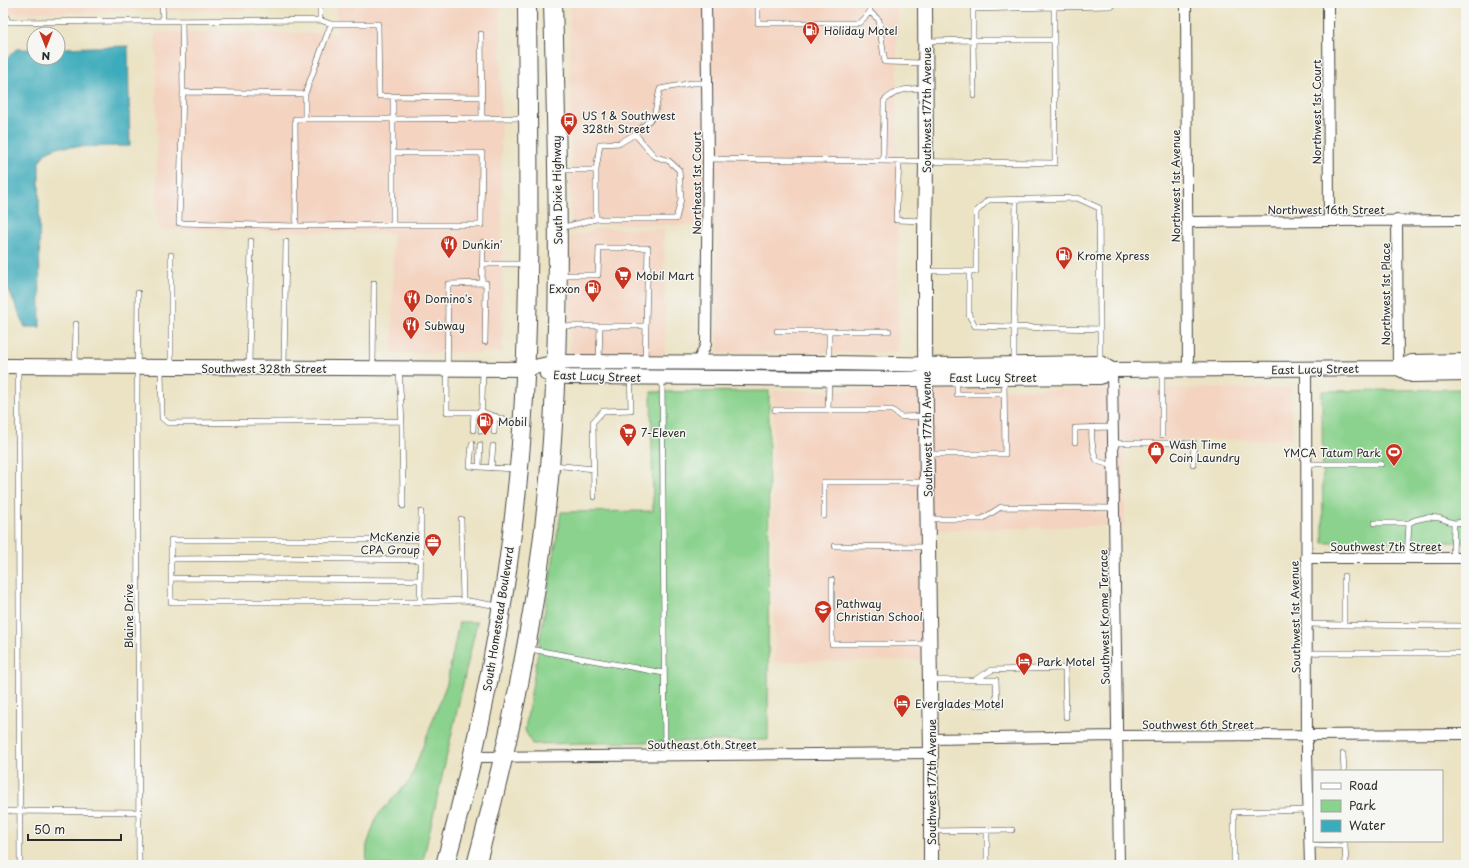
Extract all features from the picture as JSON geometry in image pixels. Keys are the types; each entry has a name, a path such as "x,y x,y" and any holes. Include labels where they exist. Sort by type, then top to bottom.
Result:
{"highway":[{"path":"526,369 529,264 527,3"},
{"name":"South Dixie Highway","path":"553,3 558,170 558,326 555,369"},
{"name":"South Homestead Boulevard","path":"444,865 472,757 486,693 508,564 518,469 526,369"},
{"path":"476,865 504,756 526,648 539,565 550,465 555,369"}],"street":[{"name":"Northeast 1st Court","path":"698,362 706,344 708,159 706,3"},
{"name":"Southwest 177th Avenue","path":"925,3 925,271 931,746 931,865"},
{"name":"Northwest 1st Avenue","path":"1186,3 1188,370"},
{"name":"Northwest 1st Court","path":"1328,3 1329,221"},
{"name":"Northwest 1st Place","path":"1397,220 1398,368"},
{"name":"Northwest 16th Street","path":"1187,222 1466,220"},
{"name":"East Lucy Street","path":"555,369 599,362 829,363 926,371 957,378 1004,378 1100,377 1106,367"},
{"path":"713,362 714,377"},
{"name":"East Lucy Street","path":"526,369 555,369 630,377 829,378 1014,365 1188,370 1398,368 1412,362 1466,362"},
{"path":"761,363 761,378"},
{"name":"Southwest 328th Street","path":"3,366 526,369"},
{"name":"Southwest Krome Terrace","path":"1106,367 1112,427 1113,466 1118,865"},
{"name":"East Lucy Street","path":"1398,368 1412,375 1466,374"},
{"name":"Southwest 1st Avenue","path":"1306,369 1306,558 1308,653 1307,735 1310,865"},
{"name":"Southwest 7th Street","path":"1306,558 1466,558"},
{"name":"Southwest 6th Street","path":"931,746 1117,736 1466,734"},
{"name":"Southeast 6th Street","path":"472,757 665,756 931,746"}],"lane":[{"path":"162,3 162,21"},
{"path":"320,3 320,20"},
{"path":"758,3 758,23 859,22 870,12"},
{"path":"869,3 870,12 879,20 885,62 926,63"},
{"path":"974,96 973,9 1112,6"},
{"path":"708,159 1055,163 1054,7"},
{"path":"3,8 6,22 320,20 331,24 378,24 379,96 482,97"},
{"path":"182,21 183,92 179,223 296,226 481,225 482,153 393,153"},
{"path":"305,119 305,94 331,24"},
{"path":"481,34 482,118"},
{"path":"926,41 1054,40"},
{"path":"596,219 596,170 600,144 620,143 634,134 654,116 660,89 692,83 707,83"},
{"path":"883,160 884,101 892,93 902,89 926,88"},
{"path":"183,92 305,94"},
{"path":"393,96 393,226"},
{"path":"296,226 295,119 527,118"},
{"path":"558,229 596,219 676,219 681,199 678,170 669,160 654,156 634,134"},
{"path":"899,162 896,220 925,221"},
{"path":"558,170 596,170"},
{"path":"925,271 976,271 976,212 988,200 1077,198 1099,208 1100,329 1106,367"},
{"path":"1014,365 1016,199"},
{"path":"249,368 251,241"},
{"path":"284,368 286,242"},
{"path":"482,283 483,242"},
{"path":"558,275 598,275 599,248 648,248 645,362"},
{"path":"171,255 162,418 168,423 402,421"},
{"path":"483,264 529,264"},
{"path":"969,271 970,315 975,326 1100,329"},
{"path":"373,368 374,283"},
{"path":"485,342 486,283 448,284 447,412 482,412 504,420 522,423"},
{"name":"Blaine Drive","path":"138,292 139,865"},
{"path":"75,367 76,324"},
{"path":"558,326 646,326"},
{"path":"599,362 600,326"},
{"path":"777,331 889,331"},
{"path":"828,410 829,331"},
{"path":"594,497 593,422 604,411 631,410 630,362"},
{"path":"18,366 20,865"},
{"path":"399,368 402,421 403,506"},
{"path":"481,431 483,368"},
{"path":"1162,370 1162,435"},
{"path":"662,377 665,756"},
{"path":"957,378 957,394 1004,394"},
{"path":"927,454 1005,454 1004,378"},
{"path":"775,410 892,410 901,417 927,416"},
{"path":"473,430 474,412"},
{"path":"494,432 495,416"},
{"path":"1092,427 1091,441 1097,461 1113,466"},
{"path":"1075,442 1075,428 1112,427"},
{"path":"1112,444 1194,443 1193,464"},
{"path":"472,444 470,466 518,469"},
{"path":"479,467 480,445"},
{"path":"492,468 493,446"},
{"path":"1306,464 1381,464"},
{"path":"550,465 594,469"},
{"path":"824,516 824,482 928,482"},
{"path":"928,519 982,519 1001,507 1114,508"},
{"path":"420,602 421,512"},
{"path":"1375,523 1409,523 1428,517 1439,518 1454,523 1466,522"},
{"path":"461,518 463,600"},
{"path":"1407,558 1409,523"},
{"path":"1453,558 1454,523"},
{"path":"420,540 171,540 171,602 420,602 463,600 501,606"},
{"path":"835,546 928,547"},
{"path":"171,559 275,558 420,560"},
{"path":"1344,576 1344,625"},
{"path":"171,578 420,580"},
{"path":"832,580 832,644 929,644"},
{"path":"1307,624 1466,626"},
{"path":"526,648 664,673"},
{"path":"1308,653 1466,653"},
{"path":"975,680 992,670 1065,668 1066,717"},
{"path":"930,680 996,680 997,705 930,705"},
{"path":"1343,754 1344,770"},
{"path":"1234,862 1234,812 1309,810"},
{"path":"3,811 139,812"},
{"path":"987,830 987,865"},
{"path":"931,831 1012,830"},
{"path":"1310,845 1345,844 1346,865"}],"shaded area":[{"path":"3,3 311,3 312,8 3,13"},
{"path":"337,3 500,3 503,353 392,353 393,234 157,229 156,32 337,33"},
{"path":"570,3 897,3 898,352 718,353 717,226 598,224 571,233"},
{"path":"598,228 664,230 665,355 570,355 570,238"},
{"path":"1290,388 1292,439 1124,441 1125,525 923,531 925,660 775,662 773,561 773,391"}],"green space":[{"name":"YMCA Tatum Park","path":"1466,389 1466,542 1323,543 1322,391"},
{"path":"769,391 768,740 532,744 525,730 561,512 653,511 651,392"},
{"path":"459,622 477,622 422,865 366,865 367,845 377,816 410,780 447,683"}],"water":[{"path":"128,46 130,146 57,147 46,152 39,162 40,327 25,327 8,288 3,126 3,68 6,59 16,49 26,49 26,66 66,66 66,48"}],"place":[{"name":"Holiday Motel","path":"811,45"},
{"name":"US 1 & Southwest 328th Street","path":"569,136"},
{"name":"Dunkin'","path":"449,259"},
{"name":"Krome Xpress","path":"1064,270"},
{"name":"Mobil Mart","path":"623,290"},
{"name":"Exxon","path":"593,303"},
{"name":"Domino's","path":"412,313"},
{"name":"Subway","path":"411,340"},
{"name":"Mobil","path":"485,436"},
{"name":"7-Eleven","path":"628,447"},
{"name":"Wash Time Coin Laundry","path":"1156,465"},
{"name":"YMCA Tatum Park","path":"1394,467"},
{"name":"McKenzie CPA Group","path":"433,557"},
{"name":"Pathway Christian School","path":"823,624"},
{"name":"Park Motel","path":"1024,676"},
{"name":"Everglades Motel","path":"902,718"}]}
